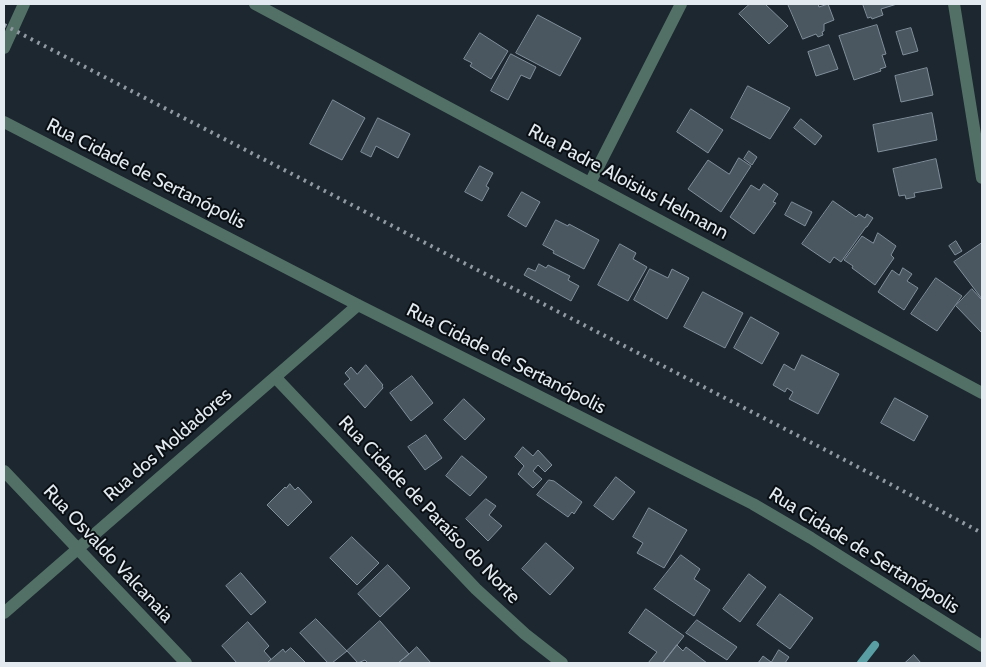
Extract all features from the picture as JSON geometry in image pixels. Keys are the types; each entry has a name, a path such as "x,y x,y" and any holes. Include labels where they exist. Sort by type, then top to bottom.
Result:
{"street":[{"path":"4,48 24,4"},
{"name":"Rua Padre Aloisius Helmann","path":"255,4 982,393"},
{"path":"590,183 681,4"},
{"path":"954,4 982,178"},
{"name":"Rua Cidade de Sertanópolis","path":"4,122 358,306 753,504 811,538 982,646"},
{"name":"Rua dos Moldadores","path":"4,614 358,306"},
{"name":"Rua Cidade de Paraíso do Norte","path":"275,377 476,589 512,623 562,663"},
{"name":"Rua Osvaldo Valcanaia","path":"4,472 186,663"}],"building":[{"path":"750,4 765,4 788,26 769,44 739,14"},
{"path":"788,4 818,4 819,7 828,4 834,20 824,24 823,35 818,37 816,34 803,39"},
{"path":"863,4 897,4 881,9 883,15 872,19 871,17 868,18"},
{"path":"538,15 581,38 560,76 516,53"},
{"path":"877,25 886,54 882,55 886,67 880,69 881,71 854,80 839,36"},
{"path":"911,28 918,51 903,55 896,32"},
{"path":"480,33 508,51 491,79 470,66 472,63 464,59"},
{"path":"829,45 838,69 816,76 808,52"},
{"path":"511,54 536,67 530,79 521,75 508,100 491,91"},
{"path":"927,68 933,95 901,102 895,76"},
{"path":"748,86 790,108 770,139 731,118"},
{"path":"333,100 365,118 342,160 310,144"},
{"path":"691,109 723,130 708,153 677,132"},
{"path":"932,113 937,140 878,152 873,125"},
{"path":"378,118 410,134 398,158 376,146 371,157 361,152"},
{"path":"801,119 822,136 815,145 794,128"},
{"path":"749,151 757,157 752,165 744,159"},
{"path":"739,158 751,166 721,212 688,189 708,160 729,174"},
{"path":"936,159 942,188 914,193 915,197 906,199 905,195 899,196 893,169"},
{"path":"480,166 493,173 486,186 489,188 482,201 465,192"},
{"path":"764,184 778,194 773,202 776,203 754,234 730,217 751,185 759,190"},
{"path":"522,192 540,202 526,227 508,216"},
{"path":"833,201 856,217 859,214 865,218 867,214 873,218 841,262 834,257 830,263 802,244"},
{"path":"792,202 812,212 805,226 785,215"},
{"path":"556,220 568,226 569,224 599,240 584,269 553,253 554,251 543,245"},
{"path":"878,233 896,246 891,255 894,258 875,285 844,260 862,236 873,243"},
{"path":"956,241 962,251 955,255 949,246"},
{"path":"982,243 982,299 954,262"},
{"path":"620,244 636,253 633,259 647,267 628,301 598,285"},
{"path":"539,264 546,268 548,265 570,276 568,280 579,286 571,301 524,275 528,268 535,271"},
{"path":"903,268 912,274 907,281 918,288 904,310 878,292 892,270 899,275"},
{"path":"650,269 668,278 672,269 689,278 667,319 634,300"},
{"path":"936,278 962,296 937,331 911,314"},
{"path":"972,289 982,300 982,333 956,306"},
{"path":"703,292 743,313 725,348 684,327"},
{"path":"751,317 779,333 762,364 734,348"},
{"path":"802,355 839,374 818,414 789,399 793,392 787,388 785,392 773,385 784,364 794,370"},
{"path":"366,365 383,385 383,388 365,408 344,384 350,379 345,373 351,367 357,374"},
{"path":"412,376 433,403 411,421 390,393"},
{"path":"895,398 928,416 914,441 881,423"},
{"path":"464,399 485,419 465,440 444,420"},
{"path":"426,435 442,458 425,470 408,447"},
{"path":"523,447 533,456 538,450 552,465 545,472 538,465 533,471 542,479 533,488 518,474 524,466 515,457"},
{"path":"462,456 487,477 470,496 446,476"},
{"path":"616,477 635,492 613,520 594,506"},
{"path":"549,480 554,481 582,502 574,514 572,512 568,517 537,495"},
{"path":"290,484 295,490 298,487 312,502 288,526 267,505"},
{"path":"486,499 496,506 489,515 502,526 488,541 466,519"},
{"path":"649,508 687,530 664,568 637,553 643,543 633,537"},
{"path":"352,537 379,563 357,585 330,558"},
{"path":"546,543 574,568 550,595 522,569"},
{"path":"681,555 700,569 694,579 710,590 694,616 654,589"},
{"path":"388,565 410,588 380,617 358,594"},
{"path":"241,573 266,602 251,615 226,586"},
{"path":"749,574 766,587 740,622 723,609"},
{"path":"780,594 813,618 790,649 757,625"},
{"path":"646,609 684,636 663,663 648,663 657,652 629,633"},
{"path":"316,619 347,651 332,663 328,663 300,633"},
{"path":"697,620 737,647 727,660 686,633"},
{"path":"380,621 409,654 398,663 368,663 365,660 358,663 347,651"},
{"path":"248,622 269,646 264,651 271,659 267,663 237,663 222,646"},
{"path":"677,645 683,651 686,647 707,663 663,663"},
{"path":"417,647 431,663 398,663 409,654"},
{"path":"291,648 306,663 267,663 283,649 285,652"},
{"path":"779,650 789,657 785,663 758,663 763,656 771,662"},
{"path":"914,655 921,663 905,663"}],"waterway":[{"path":"861,663 875,645"}],"railway":[{"path":"4,25 841,458 982,533"}]}
